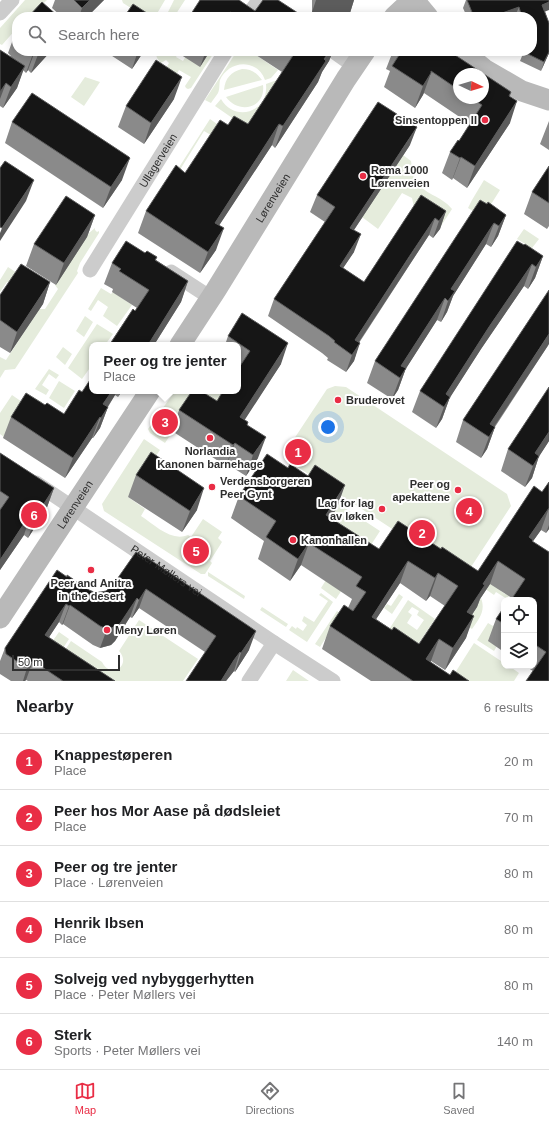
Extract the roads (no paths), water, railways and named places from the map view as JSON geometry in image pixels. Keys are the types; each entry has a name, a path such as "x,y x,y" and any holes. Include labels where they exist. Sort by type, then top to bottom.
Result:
{"street":[{"path":"0,13 12,0"},
{"path":"251,12 259,0"},
{"path":"400,12 413,0 424,12"},
{"name":"Ullagerveien","path":"90,270 223,56"},
{"path":"349,56 359,59"},
{"path":"468,56 484,69 522,91 549,100"},
{"name":"Lørenveien","path":"182,342 211,298 359,59"},
{"path":"113,235 126,243"},
{"path":"158,263 211,298"},
{"name":"Lørenveien","path":"0,618 148,394"},
{"name":"Peter Møllers vei","path":"27,477 333,681"},
{"path":"249,681 274,643"}],"place":[{"name":"Sinsentoppen II","path":"485,120"},
{"name":"Rema 1000 Lørenveien","path":"363,176"},
{"name":"Bruderovet","path":"338,400"},
{"name":"Peer og tre jenter","path":"165,422"},
{"name":"Norlandia Kanonen barnehage","path":"210,438"},
{"name":"Knappestøperen","path":"298,452"},
{"name":"Verdensborgeren Peer Gynt","path":"212,487"},
{"name":"Peer og apekattene","path":"458,490"},
{"name":"Lag for lag av løken","path":"382,509"},
{"name":"Henrik Ibsen","path":"469,511"},
{"name":"Sterk","path":"34,515"},
{"name":"Peer hos Mor Aase på dødsleiet","path":"422,533"},
{"name":"Kanonhallen","path":"293,540"},
{"name":"Solvejg ved nybyggerhytten","path":"196,551"},
{"name":"Peer and Anitra in the desert","path":"91,570"},
{"name":"Meny Løren","path":"107,630"}]}
